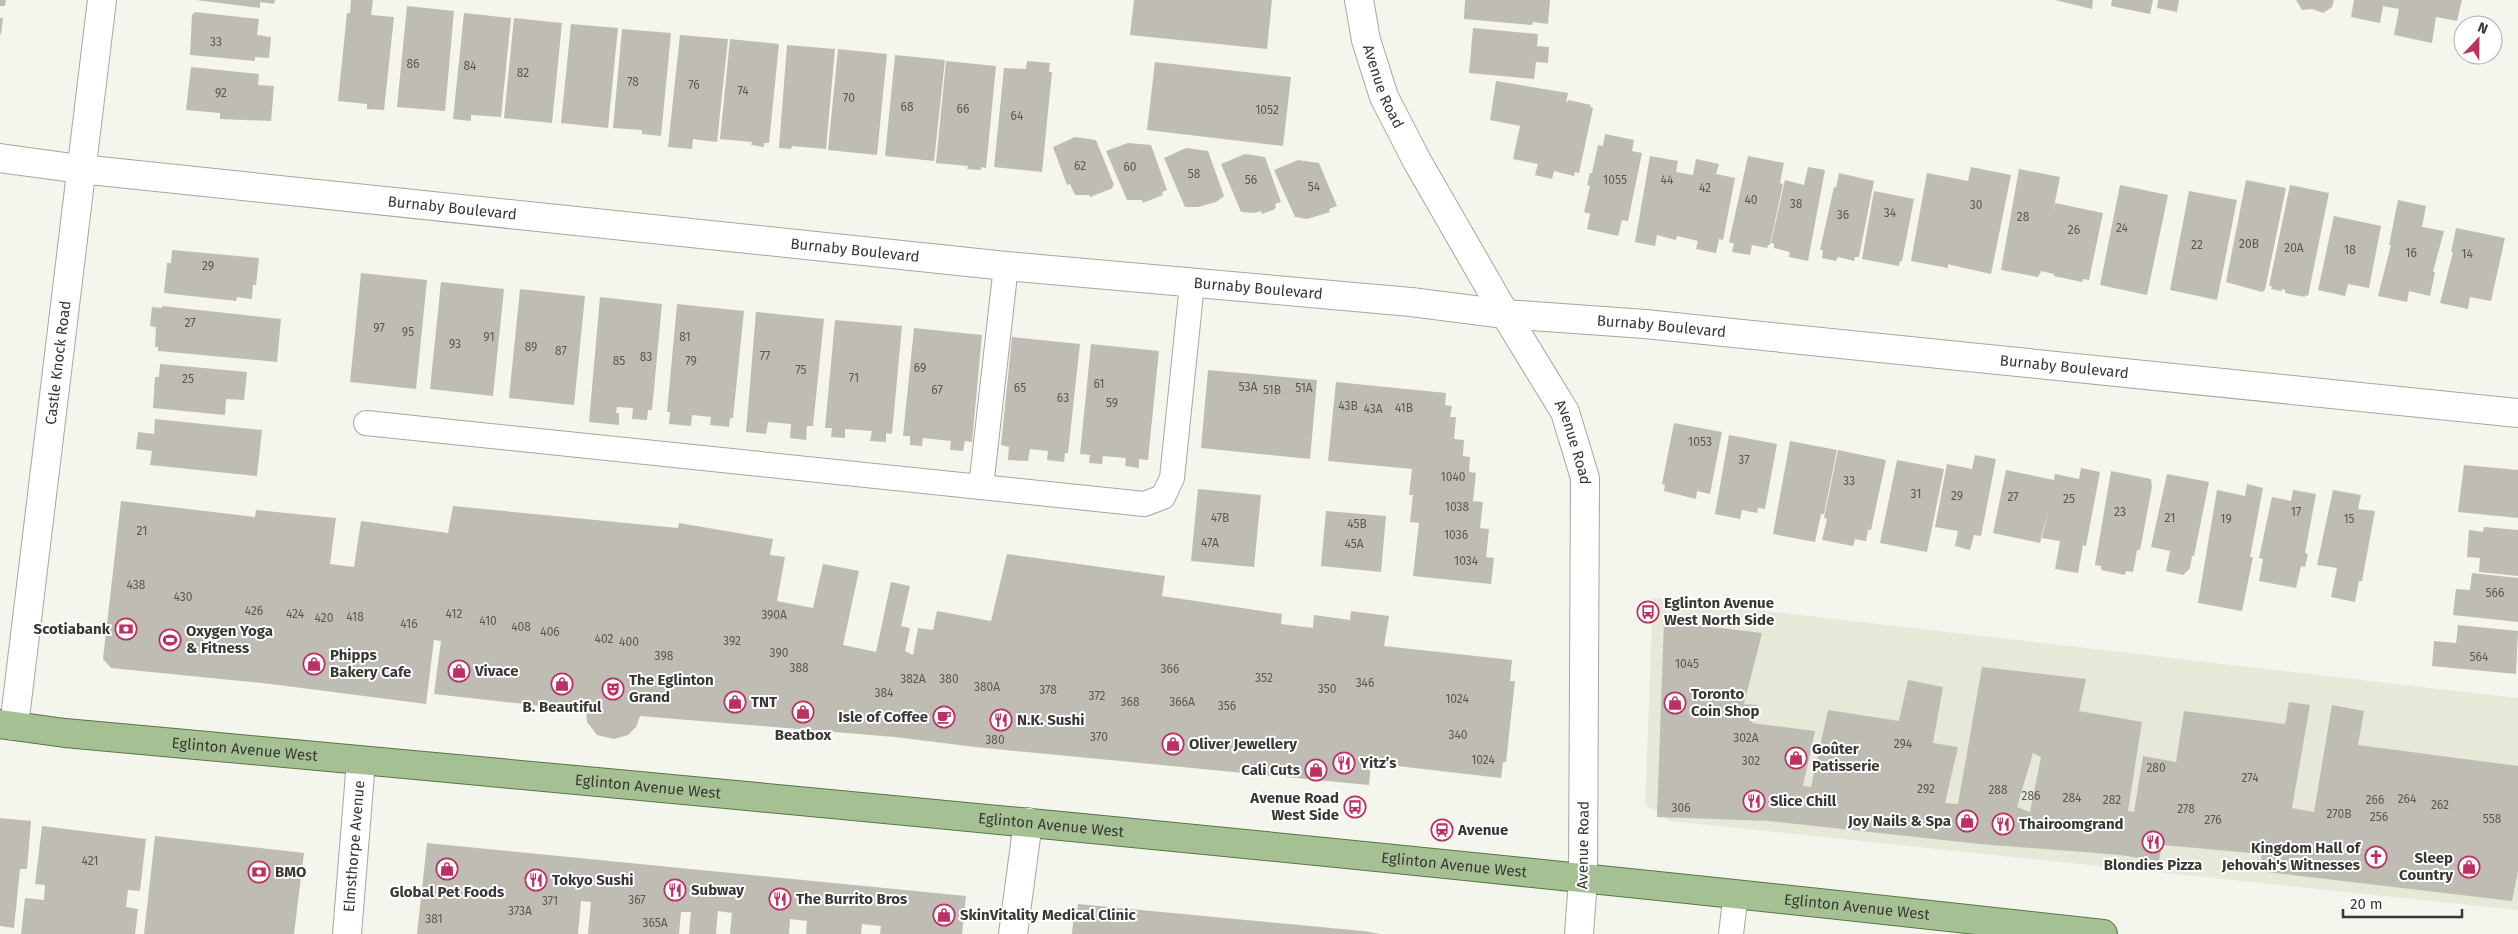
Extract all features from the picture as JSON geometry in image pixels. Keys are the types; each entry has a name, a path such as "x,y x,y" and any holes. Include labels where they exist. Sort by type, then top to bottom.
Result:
{"main road":[{"name":"Eglinton Avenue West","path":"7,725 65,733 1028,822 1583,880 1736,893 2103,934"}],"street":[{"name":"Castle Knock Road","path":"7,725 102,0"},
{"name":"Avenue Road","path":"1359,0 1366,40 1384,97 1399,129 1505,314 1565,412 1585,478 1583,880 1580,934"},
{"name":"Burnaby Boulevard","path":"0,158 80,169 1006,266 1411,302 1505,314 1646,324 2518,413"},
{"name":"Elmsthorpe Avenue","path":"347,934 361,761"},
{"path":"1013,934 1028,822"}],"lane":[{"path":"981,487 1006,266"},
{"path":"366,422 1144,504 1163,497 1172,478 1192,284"},
{"path":"1731,934 1736,893"}],"shaded area":[{"path":"1653,598 2518,698 2518,910 1670,821 1645,804"}],"building":[{"path":"0,0 6,0 5,6 0,6"},
{"path":"196,0 275,0 274,4 260,2 260,8"},
{"path":"351,0 373,0 371,15 394,17 384,110 367,109 367,104 338,101 347,13 350,13"},
{"path":"1134,0 1272,0 1267,49 1130,35"},
{"path":"1465,0 1550,0 1548,24 1533,22 1532,25 1464,19"},
{"path":"2055,0 2093,0 2092,9"},
{"path":"2112,0 2153,0 2150,14 2111,6"},
{"path":"2158,0 2179,0 2177,12 2157,8"},
{"path":"2296,0 2334,0 2332,7 2323,13 2312,9 2302,10"},
{"path":"2354,0 2462,0 2458,15 2453,15 2453,20 2436,17 2432,43 2394,35 2399,9 2383,6 2380,23 2351,17"},
{"path":"407,6 454,11 445,111 397,107"},
{"path":"195,12 259,19 257,35 271,37 269,58 255,57 255,61 190,55 192,15"},
{"path":"464,13 511,18 501,117 471,115 471,121 453,119"},
{"path":"0,18 3,18 1,34 0,34"},
{"path":"514,18 562,23 552,123 504,118"},
{"path":"571,24 618,28 608,128 561,123"},
{"path":"1473,28 1538,34 1537,46 1549,47 1548,63 1536,62 1534,79 1469,73"},
{"path":"622,29 671,33 661,136 642,134 642,130 613,128"},
{"path":"680,35 728,39 717,142 693,139 692,149 668,147"},
{"path":"730,39 779,44 769,143 764,143 764,147 751,145 752,142 720,139"},
{"path":"787,45 835,49 826,149 792,146 791,149 779,148"},
{"path":"838,49 887,54 877,155 828,150"},
{"path":"895,55 945,60 934,161 885,156"},
{"path":"946,61 996,66 986,168 981,167 981,170 967,169 968,166 936,163"},
{"path":"1027,61 1050,63 1049,72 1052,72 1042,172 994,167 1004,68 1026,69"},
{"path":"1155,62 1291,77 1283,146 1147,130"},
{"path":"191,67 259,74 258,85 274,86 271,121 220,119 220,113 186,110"},
{"path":"1496,81 1568,93 1566,103 1569,100 1591,105 1590,107 1593,108 1579,173 1575,172 1574,176 1554,171 1552,179 1535,175 1538,164 1513,159 1520,126 1490,120"},
{"path":"1605,134 1634,140 1632,151 1642,153 1628,221 1622,220 1618,236 1587,229 1590,214 1584,212 1590,186 1587,185 1590,173 1592,173 1598,145 1603,146"},
{"path":"1075,137 1096,140 1114,185 1112,186 1113,188 1090,197 1089,195 1075,195 1070,184 1067,185 1053,147"},
{"path":"1128,143 1151,145 1167,190 1162,192 1163,195 1143,203 1142,200 1127,200 1106,151"},
{"path":"1186,148 1208,151 1224,196 1216,202 1198,207 1185,207 1164,158"},
{"path":"1245,154 1265,157 1281,202 1275,204 1276,207 1273,210 1262,214 1261,211 1254,213 1241,212 1221,164"},
{"path":"1650,156 1678,161 1676,172 1693,175 1696,159 1719,164 1716,174 1735,178 1723,240 1719,239 1716,253 1696,249 1698,241 1677,236 1676,240 1657,235 1655,246 1635,242"},
{"path":"1748,156 1784,163 1780,183 1783,184 1770,245 1767,248 1752,245 1750,255 1732,252 1734,244 1729,242"},
{"path":"1298,160 1319,163 1337,206 1329,209 1330,212 1307,219 1295,217 1274,170"},
{"path":"1808,167 1825,170 1808,261 1789,257 1790,252 1774,248 1774,244 1771,243 1785,180 1804,185"},
{"path":"1971,167 2011,175 1991,274 1948,264 1948,268 1911,261 1927,173 1968,181"},
{"path":"2019,169 2060,177 2052,216 2055,203 2103,213 2089,280 2083,279 2082,282 2041,271 2038,277 2001,270"},
{"path":"1839,173 1874,181 1859,257 1855,257 1854,261 1838,257 1836,261 1822,258 1823,250 1820,250 1834,187 1836,188"},
{"path":"2246,180 2286,188 2265,290 2262,292 2226,282"},
{"path":"2120,185 2168,195 2147,295 2100,285"},
{"path":"2290,185 2329,193 2308,296 2305,295 2305,297 2285,293 2285,290 2282,289 2282,291 2271,289 2272,286 2269,286"},
{"path":"1874,191 1914,199 1902,261 1900,261 1899,266 1862,259"},
{"path":"2189,191 2237,200 2217,300 2170,290"},
{"path":"2398,200 2426,206 2422,227 2444,231 2433,272 2435,272 2430,296 2409,291 2407,302 2378,296 2391,245 2389,245"},
{"path":"2334,216 2381,226 2369,288 2348,284 2345,296 2318,290"},
{"path":"2456,228 2505,238 2491,301 2470,297 2468,309 2440,303 2453,252 2451,252"},
{"path":"172,250 259,258 256,285 253,285 252,299 237,297 236,301 164,293 167,263 171,263"},
{"path":"361,273 427,280 416,389 350,382"},
{"path":"441,282 504,289 493,396 430,389"},
{"path":"520,289 585,296 574,405 509,398"},
{"path":"600,297 662,304 652,410 648,410 647,420 632,419 633,408 617,407 616,413 619,413 619,425 589,422"},
{"path":"677,304 744,311 733,418 730,418 729,427 710,425 711,417 692,415 691,426 669,424 670,412 667,412"},
{"path":"162,306 281,319 277,362 158,351 158,347 155,347 156,327 150,326 152,307 162,308"},
{"path":"756,312 824,319 813,426 807,426 806,440 790,438 791,424 768,422 766,434 746,432"},
{"path":"835,320 902,326 892,434 886,433 886,442 870,441 872,431 845,429 845,438 831,437 832,428 825,428"},
{"path":"914,328 982,335 972,442 965,441 963,451 950,450 951,441 923,438 922,446 910,445 910,436 903,436"},
{"path":"1012,337 1080,344 1068,453 1065,453 1064,462 1047,460 1048,451 1030,449 1028,461 1008,460 1009,447 1001,445"},
{"path":"1091,344 1159,351 1148,460 1139,459 1139,468 1125,466 1126,458 1103,456 1102,464 1089,463 1090,455 1080,454"},
{"path":"160,364 247,372 244,400 226,399 225,415 153,408 155,377 159,377"},
{"path":"1208,370 1317,380 1310,459 1201,448"},
{"path":"1336,382 1446,393 1445,405 1452,406 1450,417 1456,417 1454,439 1464,440 1463,456 1470,457 1469,472 1476,473 1473,501 1483,502 1480,528 1489,529 1486,557 1494,558 1491,584 1413,576 1419,523 1410,522 1413,495 1409,495 1412,469 1328,461"},
{"path":"155,419 262,430 257,476 150,465 152,451 136,449 138,432 154,434"},
{"path":"1674,423 1722,432 1710,494 1697,491 1696,499 1664,491 1665,485 1662,484"},
{"path":"1729,435 1777,444 1765,509 1758,508 1757,513 1742,510 1740,519 1715,514"},
{"path":"1790,441 1837,450 1824,514 1821,514 1815,542 1773,534"},
{"path":"1838,450 1886,460 1871,530 1868,530 1866,541 1855,539 1853,546 1822,540 1827,519 1824,518"},
{"path":"1975,455 1996,459 1981,536 1974,535 1970,550 1955,546 1958,531 1935,527 1947,464 1972,469"},
{"path":"1897,460 1944,469 1927,552 1880,543"},
{"path":"2464,465 2518,470 2518,518 2458,512"},
{"path":"2081,468 2100,472 2086,546 2083,545 2078,573 2055,569 2060,541 2042,538 2049,507 2040,543 1993,533 2006,470 2054,480 2055,474 2079,479"},
{"path":"2111,471 2151,479 2152,487 2140,550 2137,550 2133,572 2126,571 2125,575 2101,570 2101,566 2095,565"},
{"path":"2167,474 2209,482 2194,556 2192,556 2190,568 2183,575 2166,571 2170,551 2151,547"},
{"path":"2247,484 2263,488 2250,557 2253,557 2242,611 2198,603 2217,490 2245,496"},
{"path":"1198,489 1261,495 1254,567 1191,561"},
{"path":"2293,490 2316,494 2305,553 2308,554 2305,567 2301,566 2296,588 2259,581 2263,559 2259,558 2272,497 2291,501"},
{"path":"2333,490 2361,495 2358,509 2375,511 2362,581 2359,581 2355,602 2331,597 2337,568 2317,565"},
{"path":"121,501 255,517 256,510 336,518 330,564 354,567 361,521 448,533 453,506 678,528 679,523 773,539 770,555 785,557 777,601 813,608 823,564 859,571 843,645 876,652 891,582 910,586 901,626 910,628 905,651 913,655 918,628 933,630 937,611 991,621 1007,554 1165,576 1162,596 1282,614 1281,624 1313,628 1314,615 1350,620 1351,611 1389,616 1384,646 1512,660 1510,681 1515,681 1506,762 1503,762 1501,778 1371,763 1369,785 975,747 895,737 640,716 636,727 628,735 614,739 597,735 587,722 586,711 434,694 441,641 434,640 426,704 271,684 111,668 103,659"},
{"path":"1326,511 1386,516 1381,572 1321,566"},
{"path":"2484,527 2518,530 2518,576 2479,572 2480,558 2467,557 2469,530 2483,532"},
{"path":"2472,573 2518,578 2518,622 2453,615 2456,589 2470,590"},
{"path":"1664,621 1762,633 1744,704 1757,705 1752,723 1815,731 1803,786 1811,787 1828,710 1899,721 1908,680 1943,687 1933,743 1958,747 1945,803 1958,804 1982,667 2086,679 2079,711 2142,722 2128,811 2134,812 2143,756 2176,762 2184,711 2285,724 2289,702 2310,705 2292,808 2314,812 2332,705 2364,711 2358,745 2518,766 2518,871 2512,901 2259,871 2262,854 2162,845 2159,861 2120,855 1980,844 1770,821 1657,817","holes":["2033,753 2041,757 2030,812 2017,807"]},
{"path":"2458,625 2518,631 2516,674 2432,666 2434,641 2456,643"},
{"path":"0,818 31,821 27,869 20,869 14,928 0,926"},
{"path":"42,826 146,839 140,891 128,890 126,907 138,909 135,934 21,934 25,898 44,900 45,885 35,884"},
{"path":"155,836 304,853 294,934 144,934"},
{"path":"427,843 966,896 962,934 880,934 881,926 862,924 861,934 806,934 807,921 790,919 789,934 730,934 732,913 718,911 716,934 689,934 691,912 681,912 679,934 588,934 591,902 581,901 578,934 417,934"},
{"path":"1078,904 1381,934 1072,934 1074,913 1077,913"}],"place":[{"name":"Eglinton Avenue West North Side","path":"1648,612"},
{"name":"Scotiabank","path":"126,629"},
{"name":"Oxygen Yoga & Fitness","path":"170,640"},
{"name":"Phipps Bakery Cafe","path":"314,664"},
{"name":"Vivace","path":"459,671"},
{"name":"B. Beautiful","path":"562,684"},
{"name":"The Eglinton Grand","path":"613,689"},
{"name":"TNT","path":"735,702"},
{"name":"Toronto Coin Shop","path":"1675,703"},
{"name":"Beatbox","path":"803,712"},
{"name":"Isle of Coffee","path":"944,717"},
{"name":"N.K. Sushi","path":"1001,720"},
{"name":"Oliver Jewellery","path":"1173,744"},
{"name":"Goûter Patisserie","path":"1796,758"},
{"name":"Yitz’s","path":"1344,763"},
{"name":"Cali Cuts","path":"1316,770"},
{"name":"Slice Chill","path":"1754,801"},
{"name":"Avenue Road West Side","path":"1355,807"},
{"name":"Joy Nails & Spa","path":"1967,821"},
{"name":"Thairoomgrand","path":"2003,824"},
{"name":"Avenue","path":"1442,830"},
{"name":"Blondies Pizza","path":"2153,842"},
{"name":"Kingdom Hall of Jehovah's Witnesses","path":"2376,857"},
{"name":"Sleep Country","path":"2469,867"},
{"name":"Global Pet Foods","path":"447,869"},
{"name":"BMO","path":"259,872"},
{"name":"Tokyo Sushi","path":"536,880"},
{"name":"Subway","path":"675,890"},
{"name":"The Burrito Bros","path":"780,899"},
{"name":"SkinVitality Medical Clinic","path":"944,915"}]}
